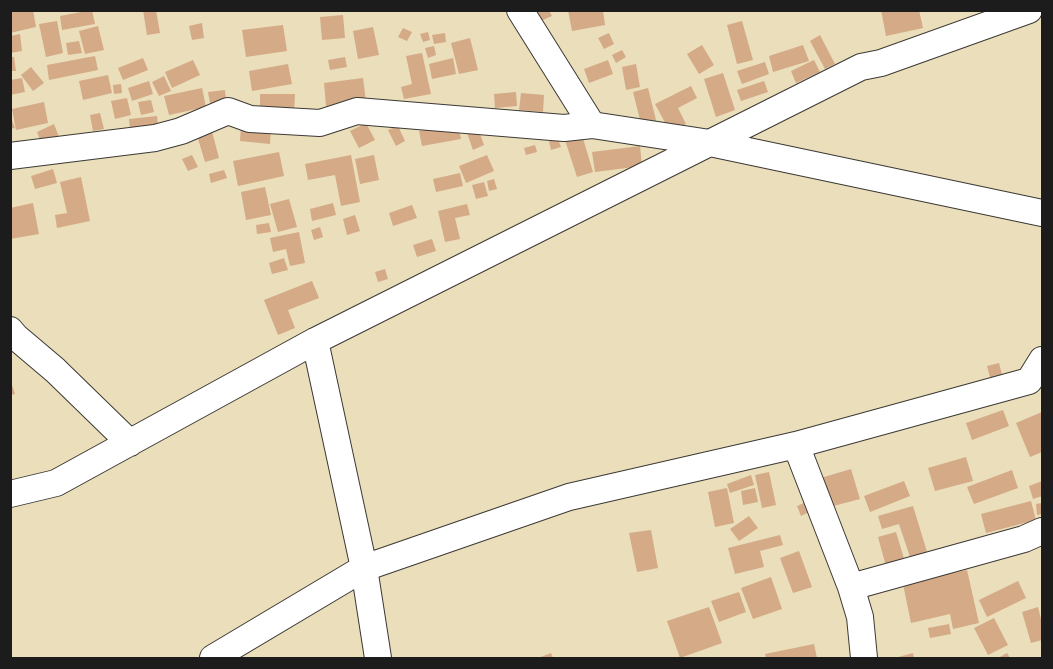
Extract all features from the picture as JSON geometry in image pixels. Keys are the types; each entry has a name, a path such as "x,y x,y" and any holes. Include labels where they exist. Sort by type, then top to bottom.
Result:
{"street":[{"path":"520,10 592,125"},
{"path":"10,494 56,483 315,340 861,67 880,63 1021,12"},
{"path":"10,156 155,138 181,131 228,111 250,119 320,123 357,111 564,128 592,125 710,143 1042,213"},
{"path":"10,330 56,370 130,442"},
{"path":"315,340 364,568 378,658"},
{"path":"213,658 364,568 569,497 796,445 1029,381 1042,360"},
{"path":"796,445 851,587 860,617 864,658"},
{"path":"851,587 1024,539 1042,531"}],"building":[{"path":"33,10 36,27 10,33 10,12"},
{"path":"92,10 95,24 62,30 60,16"},
{"path":"143,10 156,10 160,33 147,35"},
{"path":"530,10 549,10 552,16 536,23"},
{"path":"568,10 603,10 605,25 572,31"},
{"path":"881,10 919,10 923,28 886,36"},
{"path":"343,15 345,38 322,40 320,17"},
{"path":"57,21 63,53 46,57 39,24"},
{"path":"742,21 753,60 737,64 727,25"},
{"path":"202,23 204,38 192,40 189,26"},
{"path":"283,25 287,51 246,57 242,30"},
{"path":"98,26 104,50 85,54 79,31"},
{"path":"373,27 379,55 358,59 353,31"},
{"path":"403,28 412,32 407,41 398,37"},
{"path":"428,32 430,40 423,42 420,34"},
{"path":"445,33 446,42 434,44 432,35"},
{"path":"609,33 614,44 604,49 598,38"},
{"path":"20,34 22,51 10,53 10,36"},
{"path":"820,35 835,64 825,69 810,41"},
{"path":"470,38 478,70 459,74 451,43"},
{"path":"79,41 82,53 68,55 66,43"},
{"path":"702,45 714,65 699,74 687,54"},
{"path":"803,45 809,61 773,72 769,56"},
{"path":"434,46 436,55 428,58 425,48"},
{"path":"622,50 626,57 616,63 612,55"},
{"path":"422,53 431,94 404,99 401,87 412,84 406,56"},
{"path":"95,56 98,70 49,80 47,65"},
{"path":"10,57 14,57 16,71 10,71"},
{"path":"345,57 347,67 330,70 328,60"},
{"path":"143,58 148,70 123,80 118,68"},
{"path":"453,58 456,74 432,79 429,64"},
{"path":"193,60 200,75 172,88 165,72"},
{"path":"608,60 613,74 589,83 584,69"},
{"path":"814,60 820,72 796,83 791,71"},
{"path":"765,62 769,74 742,84 737,71"},
{"path":"288,64 292,84 252,91 249,71"},
{"path":"636,64 640,87 626,90 622,67"},
{"path":"31,67 44,83 33,91 21,75"},
{"path":"723,73 735,110 716,117 704,79"},
{"path":"108,75 112,93 83,100 79,81"},
{"path":"164,76 171,91 159,96 152,82"},
{"path":"22,78 25,92 10,95 10,80"},
{"path":"363,78 366,101 326,106 324,83"},
{"path":"149,81 153,94 132,101 128,88"},
{"path":"764,81 768,92 741,101 737,90"},
{"path":"121,84 122,93 114,94 113,85"},
{"path":"691,86 697,98 678,108 686,124 670,132 655,104"},
{"path":"202,88 206,107 169,115 164,96"},
{"path":"648,88 658,128 643,132 633,92"},
{"path":"225,90 226,101 210,103 208,92"},
{"path":"516,92 517,106 495,108 494,94"},
{"path":"521,93 544,95 543,112 519,110"},
{"path":"260,94 295,94 294,112 260,112"},
{"path":"127,98 131,115 115,119 111,101"},
{"path":"151,100 154,112 141,115 138,102"},
{"path":"44,102 48,123 16,130 12,109"},
{"path":"100,113 104,129 93,131 90,115"},
{"path":"10,115 15,128 10,129"},
{"path":"157,116 159,134 131,138 129,119"},
{"path":"366,123 375,140 359,148 350,131"},
{"path":"54,124 59,137 42,145 37,132"},
{"path":"458,124 461,139 422,146 419,131"},
{"path":"477,125 484,145 473,150 466,130"},
{"path":"241,126 271,129 270,144 240,141"},
{"path":"398,126 405,141 396,146 388,130"},
{"path":"211,128 219,158 205,162 196,132"},
{"path":"582,135 593,172 577,177 565,140"},
{"path":"558,139 561,147 551,150 549,141"},
{"path":"535,145 537,152 526,155 524,148"},
{"path":"640,146 642,166 595,172 592,152"},
{"path":"279,152 284,176 238,186 233,161"},
{"path":"192,155 198,167 188,171 182,159"},
{"path":"351,155 360,202 341,206 335,175 308,180 305,164"},
{"path":"374,155 379,180 360,184 355,159"},
{"path":"487,155 494,171 466,183 459,166"},
{"path":"53,169 57,183 35,189 31,176"},
{"path":"224,170 227,178 211,183 209,174"},
{"path":"460,173 463,186 436,192 433,179"},
{"path":"81,177 90,221 57,228 55,215 67,213 60,182"},
{"path":"494,179 497,189 489,191 487,181"},
{"path":"484,182 488,196 476,199 472,185"},
{"path":"265,187 271,215 246,220 241,192"},
{"path":"289,199 297,227 278,232 270,204"},
{"path":"33,203 39,234 10,239 10,208"},
{"path":"333,203 336,215 312,221 310,209"},
{"path":"467,204 470,215 455,218 460,239 445,242 438,211"},
{"path":"412,205 417,218 393,226 389,213"},
{"path":"355,215 360,231 347,235 343,219"},
{"path":"269,223 271,232 257,234 256,225"},
{"path":"320,227 323,237 314,240 311,230"},
{"path":"299,232 305,263 290,266 286,249 273,252 270,238"},
{"path":"432,239 436,251 417,257 413,245"},
{"path":"284,258 288,270 272,274 269,263"},
{"path":"385,269 388,279 378,282 375,272"},
{"path":"312,281 319,298 288,310 295,328 278,335 264,300"},
{"path":"999,363 1003,378 991,381 987,366"},
{"path":"10,379 15,394 10,395"},
{"path":"1003,410 1009,426 972,440 966,423"},
{"path":"1042,412 1042,452 1030,457 1016,423"},
{"path":"966,457 973,481 935,491 928,468"},
{"path":"851,469 860,499 822,509 814,480"},
{"path":"1012,470 1018,488 974,504 967,487"},
{"path":"769,472 776,505 762,508 755,475"},
{"path":"751,475 754,485 730,493 727,484"},
{"path":"904,481 910,496 870,512 864,496"},
{"path":"1042,481 1042,496 1033,499 1029,486"},
{"path":"727,488 734,523 715,527 708,492"},
{"path":"755,488 758,502 743,505 741,491"},
{"path":"813,499 817,508 801,516 797,506"},
{"path":"1031,501 1036,520 986,533 981,514"},
{"path":"1042,503 1042,514 1037,515 1036,504"},
{"path":"913,506 928,555 911,560 899,524 882,529 878,516"},
{"path":"749,516 758,528 739,541 730,529"},
{"path":"651,530 658,568 637,572 629,533"},
{"path":"896,532 906,565 887,570 878,537"},
{"path":"780,535 783,545 760,551 764,567 735,574 728,548"},
{"path":"799,551 812,587 793,593 780,558"},
{"path":"967,570 979,623 953,629 950,614 911,623 903,584"},
{"path":"771,577 782,609 753,619 741,588"},
{"path":"1018,581 1026,598 987,617 979,600"},
{"path":"739,592 746,612 719,622 711,601"},
{"path":"709,607 722,643 680,658 667,621"},
{"path":"1038,607 1042,623 1042,640 1031,643 1022,612"},
{"path":"994,618 1008,645 988,655 974,628"},
{"path":"949,624 951,634 930,638 928,628"},
{"path":"814,644 817,658 766,658 765,654"},
{"path":"551,653 553,658 538,658"},
{"path":"913,653 914,658 895,658"},
{"path":"1007,653 1010,658 998,658"}]}
